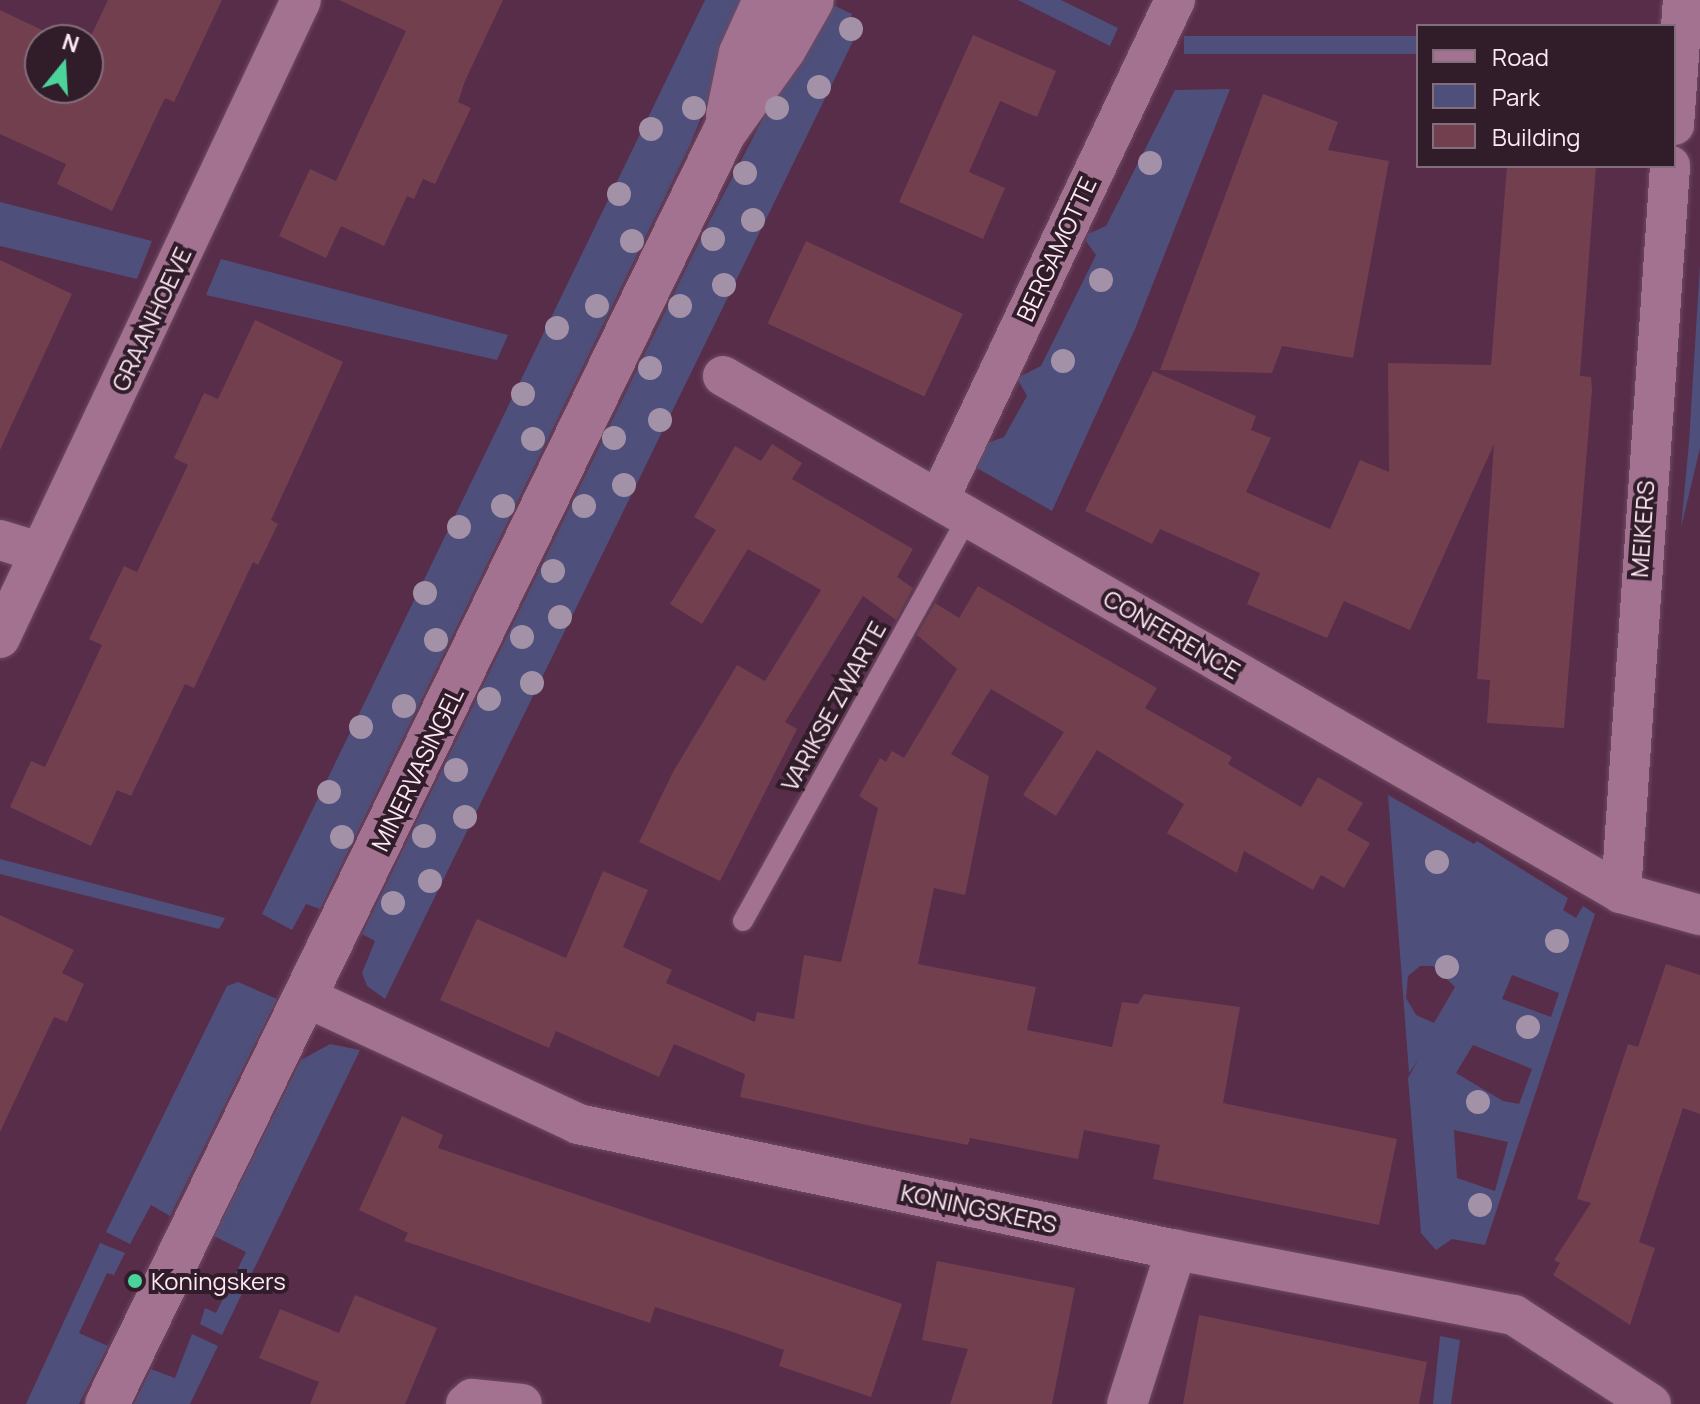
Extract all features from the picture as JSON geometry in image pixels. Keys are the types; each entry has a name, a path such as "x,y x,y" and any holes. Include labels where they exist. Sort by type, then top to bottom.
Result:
{"street":[{"name":"GRAANHOEVE","path":"0,638 301,0"},
{"name":"MINERVASINGEL","path":"724,133 741,53 765,0"},
{"name":"MINERVASINGEL","path":"107,1404 724,133 784,49 812,0"},
{"name":"BERGAMOTTE","path":"954,508 1175,0"},
{"path":"1676,118 1690,68 1683,0"},
{"name":"MEIKERS","path":"1621,893 1670,168"},
{"name":"CONFERENCE","path":"723,376 1621,893 1700,915"},
{"path":"0,540 39,552"},
{"name":"KONINGSKERS","path":"306,997 578,1124 1176,1250 1514,1315 1651,1404"},
{"path":"1127,1404 1176,1250"},
{"path":"466,1404 472,1399 522,1404"}],"lane":[{"name":"VARIKSE ZWARTE","path":"743,921 954,508"}],"green space":[{"path":"705,0 748,0 690,145 320,909 306,904 292,930 262,914"},
{"path":"1018,0 1061,0 1118,28 1110,46"},
{"path":"831,4 852,14 847,29 857,33 385,999 367,986 362,973 375,941 362,934 707,226 776,93"},
{"path":"1184,36 1416,36 1416,54 1184,54"},
{"path":"1230,89 1135,329 1052,511 975,467 982,445 1004,437 1027,396 1017,378 1041,366 1096,255 1086,241 1088,234 1106,226 1175,90"},
{"path":"0,202 152,241 137,279 0,246"},
{"path":"221,259 508,335 497,360 206,295"},
{"path":"1700,264 1700,448 1681,528 1689,442"},
{"path":"1388,795 1474,844 1477,841 1568,898 1563,910 1576,918 1583,906 1595,914 1485,1245 1452,1239 1436,1250 1421,1233 1408,1078 1418,1060 1409,1073","holes":["1420,966 1433,966 1455,987 1434,1023 1416,1015 1406,998 1408,976","1512,975 1559,993 1551,1017 1502,999","1473,1045 1532,1069 1519,1104 1503,1101 1456,1073","1454,1130 1508,1142 1495,1191 1457,1178"]},
{"path":"0,859 225,918 219,929 0,874"},
{"path":"238,982 277,999 170,1216 151,1205 130,1244 106,1232 227,986"},
{"path":"330,1044 360,1050 222,1335 200,1324 205,1308 216,1313 246,1252 214,1236 301,1060"},
{"path":"100,1243 125,1253 114,1275 107,1273 79,1333 108,1346 79,1404 26,1404"},
{"path":"192,1334 218,1346 190,1404 134,1404 151,1369 175,1378"},
{"path":"1440,1336 1460,1340 1451,1404 1433,1404"}],"building":[{"path":"108,0 222,0 174,102 165,98 112,211 57,184 66,164 0,134 0,10 29,24 24,24 24,104 104,104 104,24 97,24"},
{"path":"339,0 503,0 465,81 458,102 471,108 435,184 423,179 414,199 407,196 384,246 341,226 326,258 279,236 310,169 336,181 406,31"},
{"path":"973,35 1056,71 1037,117 1000,101 969,172 1005,188 983,239 899,202"},
{"path":"1263,94 1338,122 1328,150 1389,161 1353,358 1282,346 1272,373 1160,370"},
{"path":"1507,168 1596,168 1580,376 1591,377 1592,390 1564,728 1487,723 1490,680 1477,679 1494,444 1410,630 1344,601 1327,638 1247,604 1260,573 1160,529 1152,544 1085,511 1153,371 1256,416 1251,430 1271,438 1246,492 1330,529 1360,460 1389,472 1388,363 1491,365"},
{"path":"806,241 963,314 924,397 768,323"},
{"path":"0,260 72,294 0,450"},
{"path":"255,320 343,362 271,520 278,524 258,565 253,562 194,688 185,684 131,796 117,790 91,846 10,807 31,761 45,767 102,645 89,639 124,566 137,572 188,465 174,458 204,393 218,399"},
{"path":"772,444 802,463 792,479 913,549 897,577 913,588 896,620 863,596 785,722 797,729 720,881 639,842 673,772 737,665 765,681 821,590 748,549 702,624 670,604 716,530 694,517 735,446 761,461"},
{"path":"978,586 1157,688 1145,708 1232,757 1228,764 1301,807 1318,777 1363,803 1347,830 1370,843 1344,888 1321,875 1313,890 1244,851 1237,873 1167,833 1184,804 1097,750 1056,816 1023,795 1064,732 991,689 951,754 989,776 965,895 934,888 918,964 1036,987 1027,1030 1112,1047 1122,1002 1138,1004 1144,994 1240,1007 1223,1103 1397,1139 1379,1225 1153,1179 1160,1145 1084,1130 1078,1159 970,1138 968,1145 885,1129 740,1097 745,1074 674,1044 659,1077 556,1031 549,1048 440,1000 477,919 566,958 603,871 648,890 623,947 672,970 666,983 755,1022 757,1012 794,1019 804,955 841,962 878,808 859,796 880,758 886,762 892,751 904,758 957,669 917,635 935,603 959,618"},
{"path":"0,915 74,950 62,973 84,984 67,1022 54,1017 0,1132"},
{"path":"1666,964 1700,975 1700,1114 1683,1108 1658,1183 1639,1242 1655,1248 1630,1325 1553,1275 1560,1263 1554,1260 1591,1203 1577,1199 1628,1044 1638,1047"},
{"path":"402,1116 443,1135 438,1148 902,1304 871,1397 779,1366 784,1350 730,1331 655,1307 650,1323 404,1241 408,1233 359,1210"},
{"path":"937,1261 1075,1288 1052,1404 950,1404 968,1349 922,1340"},
{"path":"355,1295 437,1328 405,1404 310,1404 319,1382 259,1358 280,1309 339,1333"},
{"path":"1199,1315 1427,1362 1419,1404 1183,1404"}],"place":[{"name":"Koningskers","path":"135,1281"}]}
